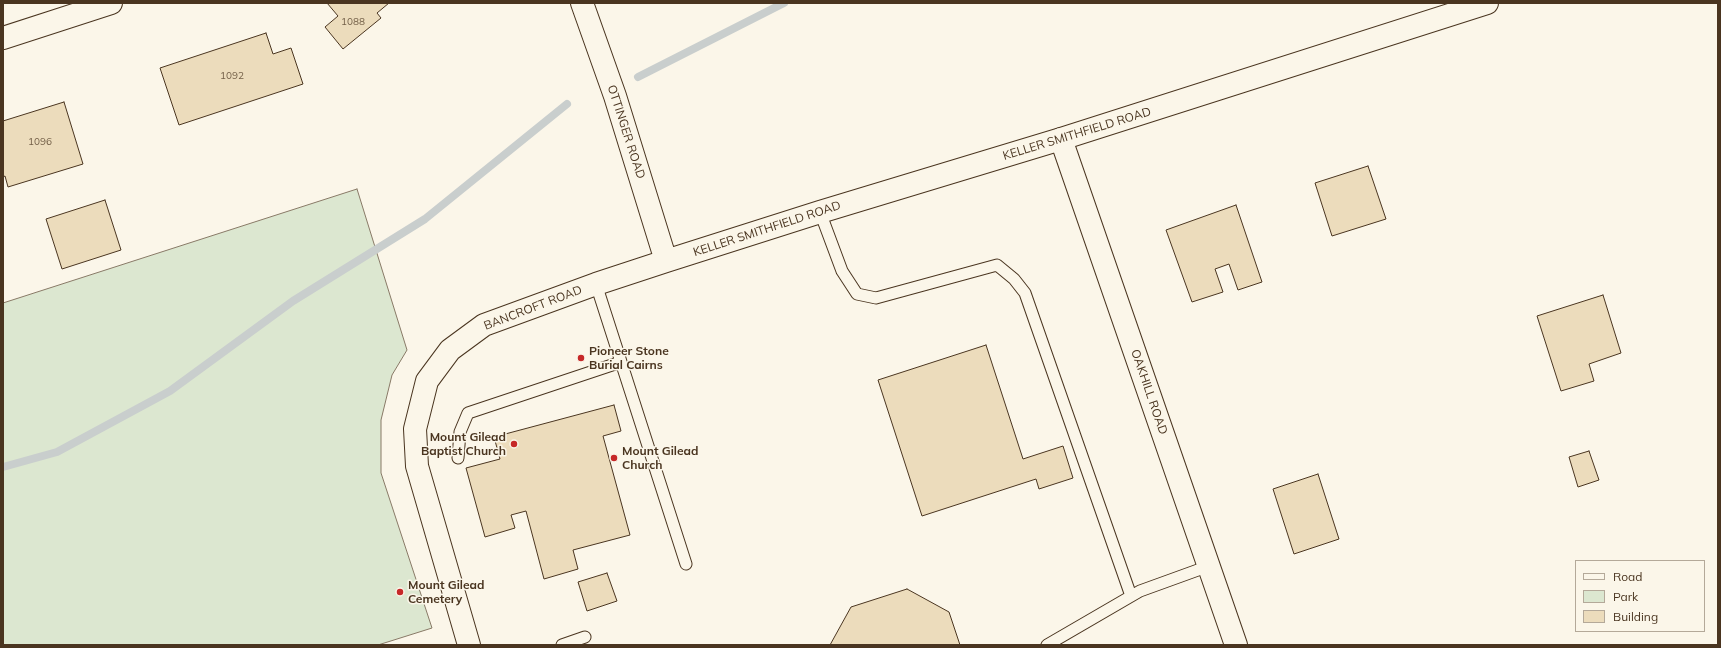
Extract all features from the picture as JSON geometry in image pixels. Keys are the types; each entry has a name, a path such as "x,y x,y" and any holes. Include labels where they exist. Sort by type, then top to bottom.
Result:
{"street":[{"path":"3,38 111,3"},
{"name":"OTTINGER ROAD","path":"582,3 615,96 666,261"},
{"name":"KELLER SMITHFIELD ROAD","path":"666,261 820,212 1061,139 1487,3"},
{"name":"OAKHILL ROAD","path":"1061,139 1236,645"},
{"name":"BANCROFT ROAD","path":"469,645 417,466 415,429 427,381 450,350 484,325 596,284 666,261"}],"lane":[{"path":"820,212 842,271 857,294 876,298 997,265 1014,278 1025,293 1131,596"},
{"path":"596,284 686,564"},
{"path":"458,458 460,432 468,413 621,362"},
{"path":"1047,645 1140,591 1209,566"},
{"path":"562,645 585,638"}],"green space":[{"path":"357,189 407,350 392,375 381,420 381,473 432,628 378,645 3,645 3,303"}],"building":[{"path":"327,3 389,3 377,13 381,18 343,49 325,27 338,16"},
{"path":"266,33 273,54 291,48 303,84 179,125 160,68"},
{"path":"64,102 83,164 8,187 5,176 3,177 3,121"},
{"path":"1368,166 1386,219 1332,236 1315,183"},
{"path":"105,200 121,250 62,269 46,219"},
{"path":"1236,205 1262,282 1238,290 1229,264 1215,269 1223,292 1192,302 1166,230"},
{"path":"1603,295 1621,353 1589,364 1594,381 1561,391 1537,316"},
{"path":"986,345 1023,459 1063,446 1073,478 1039,489 1036,479 922,516 878,380"},
{"path":"614,405 621,431 603,436 630,535 573,550 578,569 544,579 526,511 511,515 515,528 485,537 466,468 500,459 494,437"},
{"path":"1589,451 1599,480 1578,487 1569,457"},
{"path":"1318,474 1339,539 1294,554 1273,489"},
{"path":"607,573 617,601 587,611 578,582"},
{"path":"907,589 949,612 960,645 830,645 851,607"}],"waterway":[{"path":"638,77 784,3"},
{"path":"3,467 57,452 170,391 293,301 425,219 567,104"}],"place":[{"name":"Pioneer Stone Burial Cairns","path":"581,358"},
{"name":"Mount Gilead Baptist Church","path":"514,444"},
{"name":"Mount Gilead Church","path":"614,458"},
{"name":"Mount Gilead Cemetery","path":"400,592"}]}
